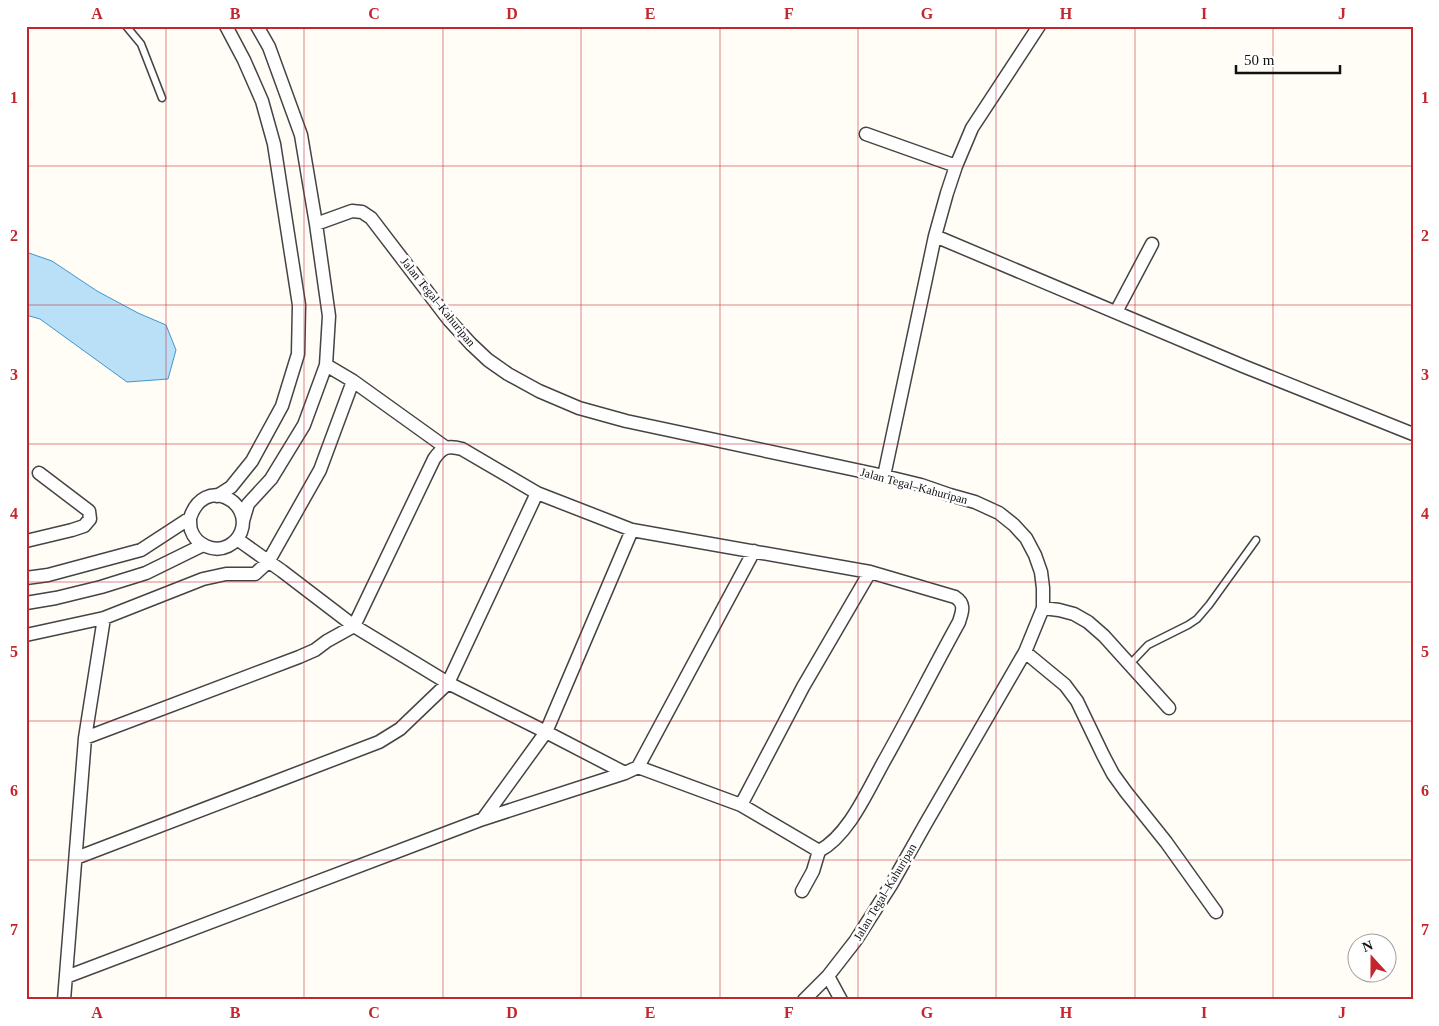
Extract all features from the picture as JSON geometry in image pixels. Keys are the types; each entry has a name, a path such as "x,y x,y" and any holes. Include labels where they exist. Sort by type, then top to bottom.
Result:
{"street":[{"path":"217,496 231,487 252,461 282,406 298,354 299,305 274,144 262,101 244,60 226,26"},
{"path":"243,521 241,511 235,503 226,498 208,497 199,502 193,509 190,518 190,529 195,538 203,545 212,548 230,545 237,539 242,528 248,504 271,479 304,425 326,365 329,316 301,135 269,47 257,26"},
{"path":"884,476 935,236 947,192 972,128 1039,26"},
{"path":"866,134 956,166"},
{"name":"Jalan Tegal–Kahuripan","path":"316,224 352,211 362,212 371,218 449,320 471,344 488,360 508,374 539,391 580,408 626,421 921,485 975,502 999,513 1026,538 1036,555 1042,580 1043,608 1026,652 891,885 856,940 828,976 804,1000"},
{"path":"935,236 1243,366 1413,434"},
{"path":"1116,312 1152,244"},
{"path":"326,365 353,381 445,447"},
{"path":"26,635 104,618 203,578 226,574 255,574 268,562 320,470 353,381"},
{"path":"85,738 300,657 354,626 434,458 445,447 453,446 462,448 537,493 632,530 870,572 955,596 962,604 959,622 911,714 858,808 833,842 819,851 802,891"},
{"path":"26,541 84,526 90,519 89,511 39,473"},
{"path":"76,858 379,742 400,728 448,683 537,493"},
{"path":"26,578 48,575 141,550 190,518"},
{"path":"483,819 546,732 632,530"},
{"path":"237,539 354,626 448,683 625,773"},
{"path":"26,603 101,587 146,573 203,545"},
{"path":"66,977 483,819 625,773 638,767 754,551"},
{"path":"741,805 803,687 870,572"},
{"path":"1043,608 1074,614 1088,622 1104,636 1169,708"},
{"path":"64,1000 85,738 104,618"},
{"path":"1026,652 1065,685 1077,701 1102,756 1113,774 1166,842 1216,912"},
{"path":"638,767 741,805 819,851"},
{"path":"828,976 841,1000"}],"lane":[{"path":"126,26 141,44 162,98"},
{"path":"1130,664 1148,645 1198,619 1256,540"}],"water":[{"path":"26,252 52,261 97,291 138,313 166,325 176,350 168,379 127,382 40,319 26,315"}]}
